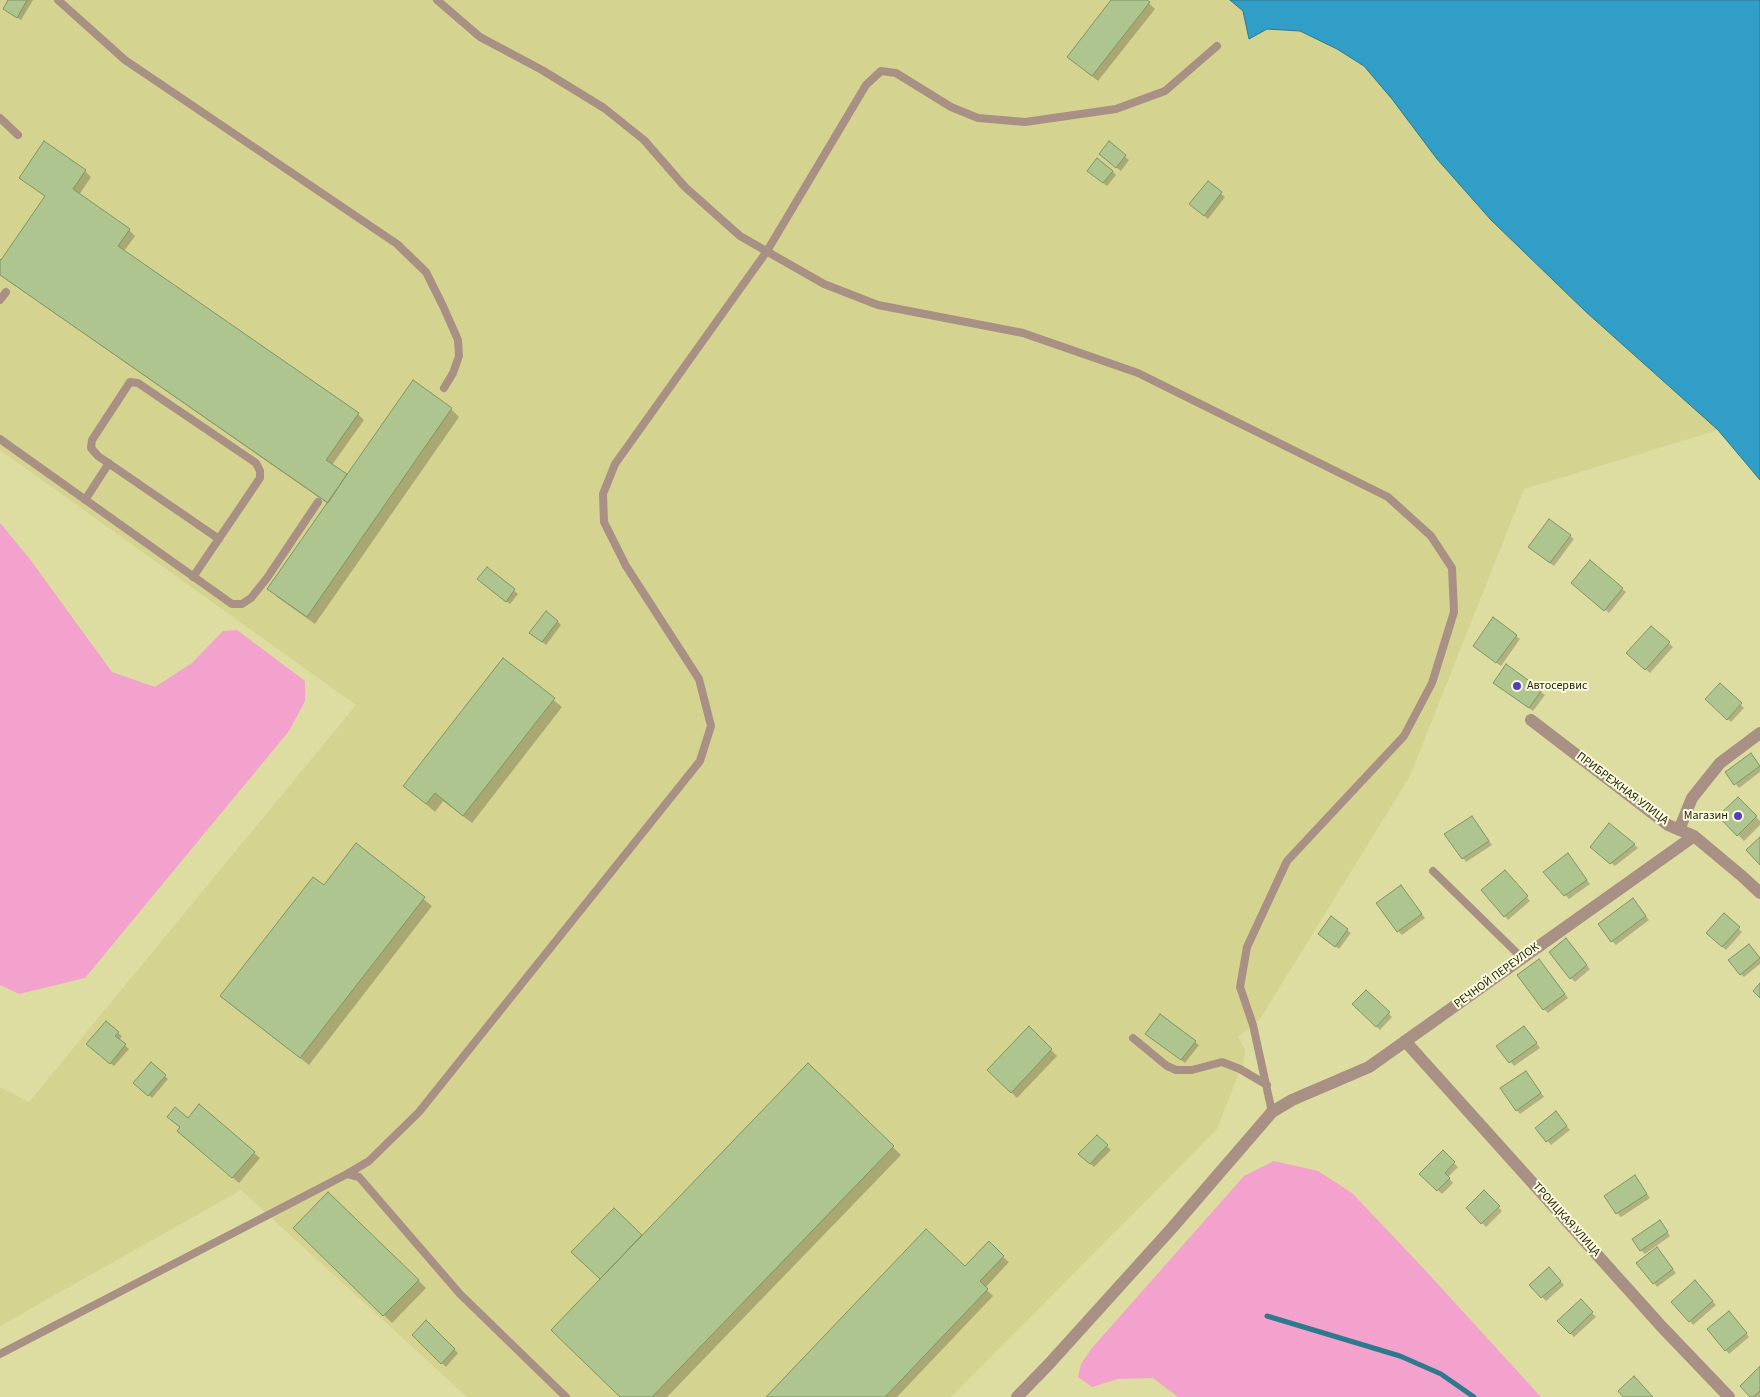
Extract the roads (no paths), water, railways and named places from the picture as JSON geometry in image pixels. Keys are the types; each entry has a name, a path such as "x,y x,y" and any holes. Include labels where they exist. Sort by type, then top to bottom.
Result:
{"street":[{"name":"ПРИБРЕЖНАЯ УЛИЦА","path":"1532,720 1668,825 1694,836 1760,893"},
{"path":"1680,830 1692,798 1720,763 1760,733"},
{"name":"РЕЧНОЙ ПЕРЕУЛОК","path":"1017,1397 1172,1228 1272,1112 1292,1100 1369,1067 1694,836"},
{"name":"ТРОИЦКАЯ УЛИЦА","path":"1405,1041 1662,1327 1730,1397"}],"lane":[{"path":"58,0 125,60 397,244 426,272 444,306 458,340 459,356 444,388"},
{"path":"437,0 480,37 542,70 604,108 644,140 685,187 740,236 824,284 878,305 1023,333 1138,373 1388,497 1431,536 1452,568 1454,612 1432,683 1404,736 1287,861 1248,947 1240,987 1253,1025 1272,1112"},
{"path":"0,1354 369,1161 419,1112 700,761 711,726 699,679 626,566 604,522 603,494 615,464 767,251 866,85 880,71 896,73 951,107 978,118 1024,122 1116,109 1164,91 1217,46"},
{"path":"0,118 18,135"},
{"path":"0,300 6,292"},
{"path":"193,577 219,539 260,478 260,471 256,463 138,383 130,382 92,440 91,448 98,456 219,539"},
{"path":"0,439 232,604 242,604 251,598 267,578 318,502"},
{"path":"85,500 109,463"},
{"path":"1433,871 1522,958"},
{"path":"1133,1038 1167,1066 1176,1070 1192,1070 1222,1062 1240,1069 1267,1084"},
{"path":"347,1174 359,1177 460,1294 566,1397"}],"water":[{"path":"1230,0 1760,0 1760,480 1718,430 1585,311 1491,220 1437,159 1392,99 1364,66 1337,49 1300,31 1267,29 1249,39 1243,11"}],"waterway":[{"path":"1267,1316 1400,1356 1441,1374 1474,1397"}],"place":[{"name":"Автосервис","path":"1517,686"},
{"name":"Магазин","path":"1738,816"}]}
